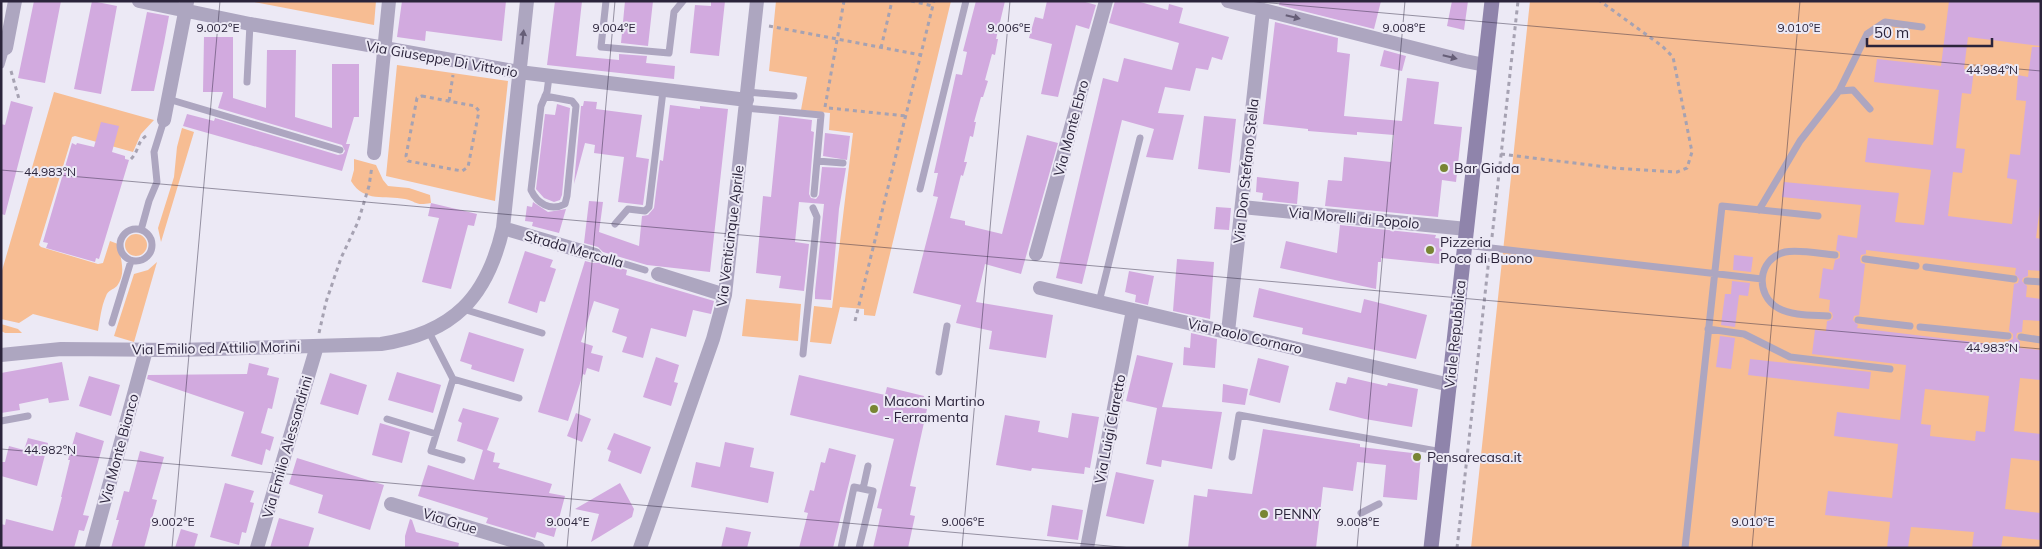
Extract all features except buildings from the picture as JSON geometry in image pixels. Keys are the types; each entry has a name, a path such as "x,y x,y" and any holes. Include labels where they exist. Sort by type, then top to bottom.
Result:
{"main road":[{"name":"Viale Repubblica","path":"1431,548 1492,1"}],"street":[{"path":"3,56 15,1"},
{"name":"Via Giuseppe Di Vittorio","path":"139,1 186,6 250,24 549,77 746,100"},
{"path":"374,153 389,1"},
{"name":"Via Emilio ed Attilio Morini","path":"1,355 61,348 146,350 381,344 406,340 429,332 451,318 478,290 489,274 498,249 503,228 527,1"},
{"name":"Via Venticinque Aprile","path":"640,548 713,338 725,295 757,1"},
{"name":"Via Monte Ebro","path":"1036,254 1106,1"},
{"path":"1228,1 1486,65"},
{"path":"164,120 186,6"},
{"name":"Via Don Stefano Stella","path":"1228,332 1263,10"},
{"name":"Via Morelli di Popolo","path":"1242,207 1467,229"},
{"name":"Strada Mercalla","path":"503,228 595,255"},
{"name":"Strada Mercalla","path":"652,272 725,295"},
{"name":"Via Paolo Cornaro","path":"1040,288 1450,385"},
{"name":"Via Luigi Claretto","path":"1087,548 1134,310"},
{"name":"Via Emilio Alessandrini","path":"257,548 316,346"},
{"name":"Via Monte Bianco","path":"92,548 146,350"},
{"name":"Via Grue","path":"391,504 538,548"}],"lane":[{"path":"606,1 601,47 669,53 674,12 683,1"},
{"path":"920,188 966,1"},
{"path":"1759,210 1800,140 1839,91 1867,34 1885,22 1922,27"},
{"path":"247,82 250,24"},
{"path":"545,96 572,101 576,106 567,196 564,204 558,208 544,206 535,200 531,190 541,106 549,77"},
{"path":"1839,91 1853,90 1870,109"},
{"path":"615,224 628,209 645,211 649,207 663,91"},
{"path":"746,100 794,96"},
{"path":"168,99 340,150"},
{"path":"746,100 821,115 814,194"},
{"path":"141,230 149,201 157,182 154,152 164,120"},
{"path":"1099,302 1140,138"},
{"path":"817,160 843,163"},
{"path":"1685,548 1722,206 1818,216"},
{"path":"803,354 817,217 813,208"},
{"path":"130,230 141,230 151,237 153,243 152,251 144,260 131,261 122,253 121,239 130,230"},
{"path":"1465,245 1762,279"},
{"path":"1828,316 1781,310 1768,302 1763,292 1762,279 1765,267 1771,260 1785,252 1835,255"},
{"name":"Strada Mercalla","path":"595,255 652,272"},
{"path":"1865,259 1916,266"},
{"path":"112,323 131,261"},
{"path":"1926,267 2014,279"},
{"path":"2027,281 2041,282"},
{"path":"462,308 542,333"},
{"path":"1858,320 1910,326"},
{"path":"939,372 947,326"},
{"path":"1920,327 2008,336"},
{"path":"1708,329 1744,334 1790,357 1890,369"},
{"path":"429,332 453,379 431,451 462,460"},
{"path":"2021,338 2041,340"},
{"path":"453,379 519,398"},
{"path":"1232,457 1240,415 1442,452"},
{"path":"1,421 28,416"},
{"path":"387,419 436,434"},
{"path":"863,489 868,466"},
{"path":"840,548 854,487 873,491 860,548"},
{"path":"1361,513 1379,504"}],"path":[{"path":"824,107 844,1"},
{"path":"882,48 892,1"},
{"path":"855,321 934,4 911,1"},
{"path":"1457,548 1518,1"},
{"path":"1501,154 1614,168 1678,172 1687,168 1692,152 1672,57 1662,46 1600,1"},
{"path":"755,24 921,55"},
{"path":"3,56 11,71 12,80 19,98"},
{"path":"449,101 455,61"},
{"path":"422,96 449,101 475,106 479,111 468,166 462,171 408,161 406,156 417,98 422,96"},
{"path":"818,106 906,116"},
{"path":"316,346 326,302 341,258 358,222 370,186 374,153"}],"shaded area":[{"path":"249,1 376,1 374,25"},
{"path":"776,1 951,1 875,316 864,315 864,309 840,307 831,344 810,342 814,306 832,308 853,133 829,130 830,113 801,110 807,77 769,71"},
{"path":"1530,1 2041,1 2041,548 1471,548"},
{"path":"397,65 508,81 495,201 386,176"},
{"path":"54,92 154,120 141,134 133,152 75,136 72,137 39,245 98,264 103,263 110,241 118,244 122,276 117,286 109,291 106,296 98,331 33,314 19,323 1,319 1,274"},
{"path":"182,128 194,132 161,242 158,228 174,177 177,147"},
{"path":"354,159 376,165 388,186 409,188 430,195 431,203 419,204 405,199 375,197 362,193 351,181"},
{"path":"136,234 144,237 147,245 144,253 136,256 128,253 125,245 128,237"},
{"path":"157,262 134,342 114,336 134,274 148,270"},
{"path":"746,299 801,304 798,341 742,336"},
{"path":"1,324 18,329 22,333 5,333 1,331"}],"place":[{"name":"Bar Giada","path":"1444,168"},
{"name":"Pizzeria Poco di Buono","path":"1430,250"},
{"name":"Maconi Martino - Ferramenta","path":"874,409"},
{"name":"Pensarecasa.it","path":"1417,457"},
{"name":"PENNY","path":"1264,514"}]}
